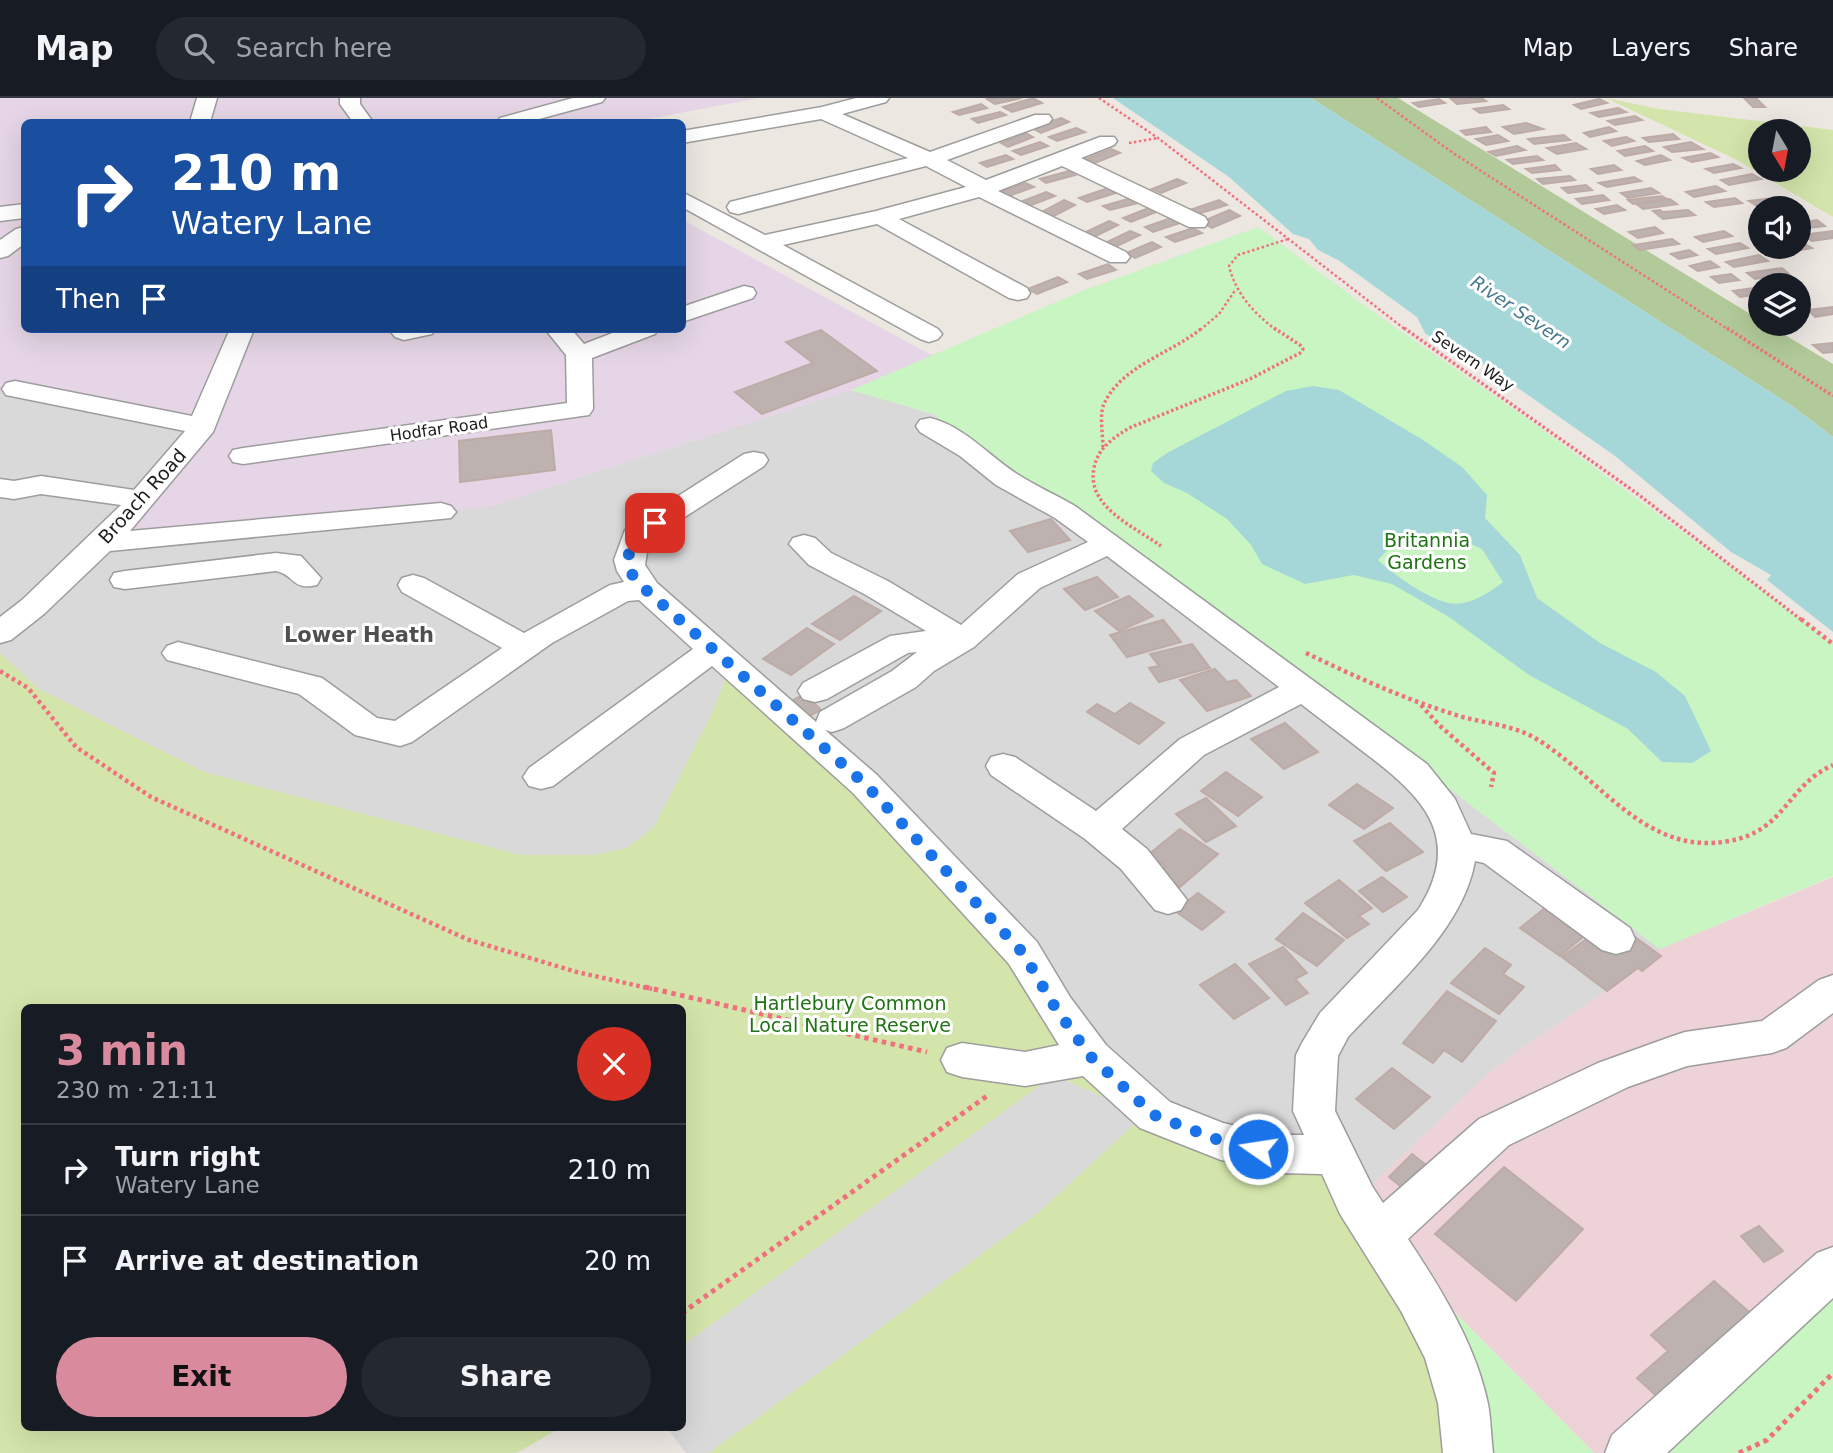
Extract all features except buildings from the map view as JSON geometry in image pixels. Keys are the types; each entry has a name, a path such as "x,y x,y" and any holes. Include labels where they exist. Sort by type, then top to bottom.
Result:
{"street":[{"path":"201,119 207,98"},
{"path":"350,98 350,104 361,119"},
{"path":"518,119 595,98"},
{"path":"686,135 823,113 879,98"},
{"path":"823,113 929,159 985,188 988,194 1118,257"},
{"path":"738,207 929,159 1042,119"},
{"path":"762,243 880,217 985,188 1107,141"},
{"path":"1063,158 1197,222"},
{"path":"686,200 929,334"},
{"path":"0,214 21,211"},
{"path":"880,217 1017,293"},
{"path":"0,251 21,236"},
{"path":"686,314 744,293"},
{"name":"Broach Road","path":"0,634 101,544 142,500 202,426 240,333"},
{"path":"561,333 579,354 635,333"},
{"name":"Hodfar Road","path":"243,456 580,409 579,354"},
{"path":"15,389 202,426"},
{"path":"930,426 970,450 1006,479 1065,512 1109,543 1415,773 1435,795 1455,830 1458,858 1444,902 1437,914 1334,1025 1317,1055 1314,1111 1333,1155 1379,1236 1418,1296 1447,1352 1463,1403 1468,1453"},
{"path":"754,460 635,536 628,557 630,572 646,590 865,784 1023,953 1056,1009 1091,1057 1154,1115 1221,1141 1243,1146 1277,1153 1333,1155"},
{"path":"0,488 14,491 41,485 142,500"},
{"path":"101,544 441,512"},
{"path":"832,720 904,679 923,663 963,640 1029,581 1109,543"},
{"path":"804,544 820,559 963,640"},
{"path":"125,580 276,562 290,563 306,578"},
{"path":"62,579 240,581"},
{"path":"413,585 525,647"},
{"path":"178,653 310,686 367,727 400,734 525,647 621,592 646,590"},
{"path":"815,691 901,643 963,640"},
{"path":"541,777 713,650"},
{"path":"1098,830 1192,747 1303,689"},
{"path":"1003,765 1098,830 1134,859 1168,900"},
{"path":"1457,845 1494,851 1616,939"},
{"path":"1379,1236 1494,1132 1614,1075 1685,1049 1772,1036 1833,991"},
{"path":"962,1060 1025,1069 1091,1057"},
{"path":"1629,1453 1833,1268"}],"path":[{"name":"Severn Way","path":"1099,98 1158,138 1421,341 1485,383 1635,492 1833,644"},
{"path":"1377,98 1453,153 1833,396"},
{"path":"1103,447 1113,438 1154,418 1243,383 1300,353 1303,349 1300,345 1259,316 1236,289 1228,267 1246,252 1288,239"},
{"path":"1165,549 1097,498 1092,480 1103,447 1103,405 1123,377 1185,342 1219,314 1236,289"},
{"path":"1297,648 1391,693 1532,736 1555,750 1621,806 1678,841 1707,844 1753,835 1773,825 1807,778 1833,765"},
{"path":"0,671 28,688 76,747 150,797 469,940 628,985 962,1060"},
{"path":"1419,703 1439,725 1494,773 1491,787"},
{"path":"686,1309 1025,1069"},
{"path":"1739,1453 1767,1440 1833,1373"}],"shaded area":[{"path":"0,98 759,98 649,119 21,119 21,333 686,333 686,222 933,356 851,390 488,507 101,543 199,432 11,382 0,390"},
{"path":"10,382 488,507 851,390 933,414 1033,488 1125,542 1660,949 1601,994 1493,1069 1356,1200 1155,1115 731,665 712,713 654,827 627,848 594,855 520,855 204,772 39,689 0,653 0,390"},
{"path":"1833,877 1833,1268 1630,1453 1594,1453 1379,1236 1356,1200 1493,1069 1601,994 1660,949"},
{"path":"1053,1075 1108,1099 1138,1122 1038,1213 709,1453 686,1453 669,1431 686,1431 686,1343"}],"green space":[{"path":"1311,98 1398,98 1748,313 1748,336 1787,336 1833,364 1833,437 1792,406"},
{"path":"1606,98 1659,109 1748,120 1748,167"},
{"path":"1811,127 1833,130 1833,217 1811,204 1811,196 1798,196 1774,182 1811,182"},
{"name":"Britannia Gardens","path":"1258,227 1376,314 1528,419 1833,642 1833,876 1660,949 1125,542 1033,488 933,414 851,390 1082,291"},
{"name":"Hartlebury Common Local Nature Reserve","path":"0,653 39,689 204,772 520,855 594,855 627,848 654,827 712,713 731,664 846,767 1155,1115 1333,1155 1468,1453 709,1453 1038,1213 1137,1122 1108,1099 1054,1075 686,1343 686,1004 21,1004 21,1431 555,1431 517,1453 0,1453"},
{"path":"1379,1236 1594,1453 1468,1453"},
{"path":"1833,1268 1833,1453 1630,1453"}],"water":[{"name":"River Severn","path":"1113,98 1311,98 1792,406 1833,437 1833,632 1767,580 1771,575 1731,552 1615,456 1462,349 1441,344 1425,333 1417,317 1338,260 1318,250 1309,239 1293,234 1229,177"},
{"path":"1313,386 1339,390 1423,440 1462,467 1487,495 1485,518 1520,555 1537,598 1600,643 1656,672 1685,696 1711,751 1692,763 1662,762 1628,729 1529,675 1449,617 1392,584 1354,575 1305,584 1262,564 1251,545 1227,519 1187,493 1164,483 1151,471 1153,463 1167,453 1286,391","holes":["1442,531 1482,549 1503,582 1485,595 1456,604 1421,591 1378,560 1395,542"]}],"district":[{"name":"Lower Heath","path":"359,635"}],"route":[{"path":"655,523 635,536 628,557 630,572 646,590 865,784 1023,953 1056,1009 1091,1057 1154,1115 1221,1141 1258,1149"}]}
